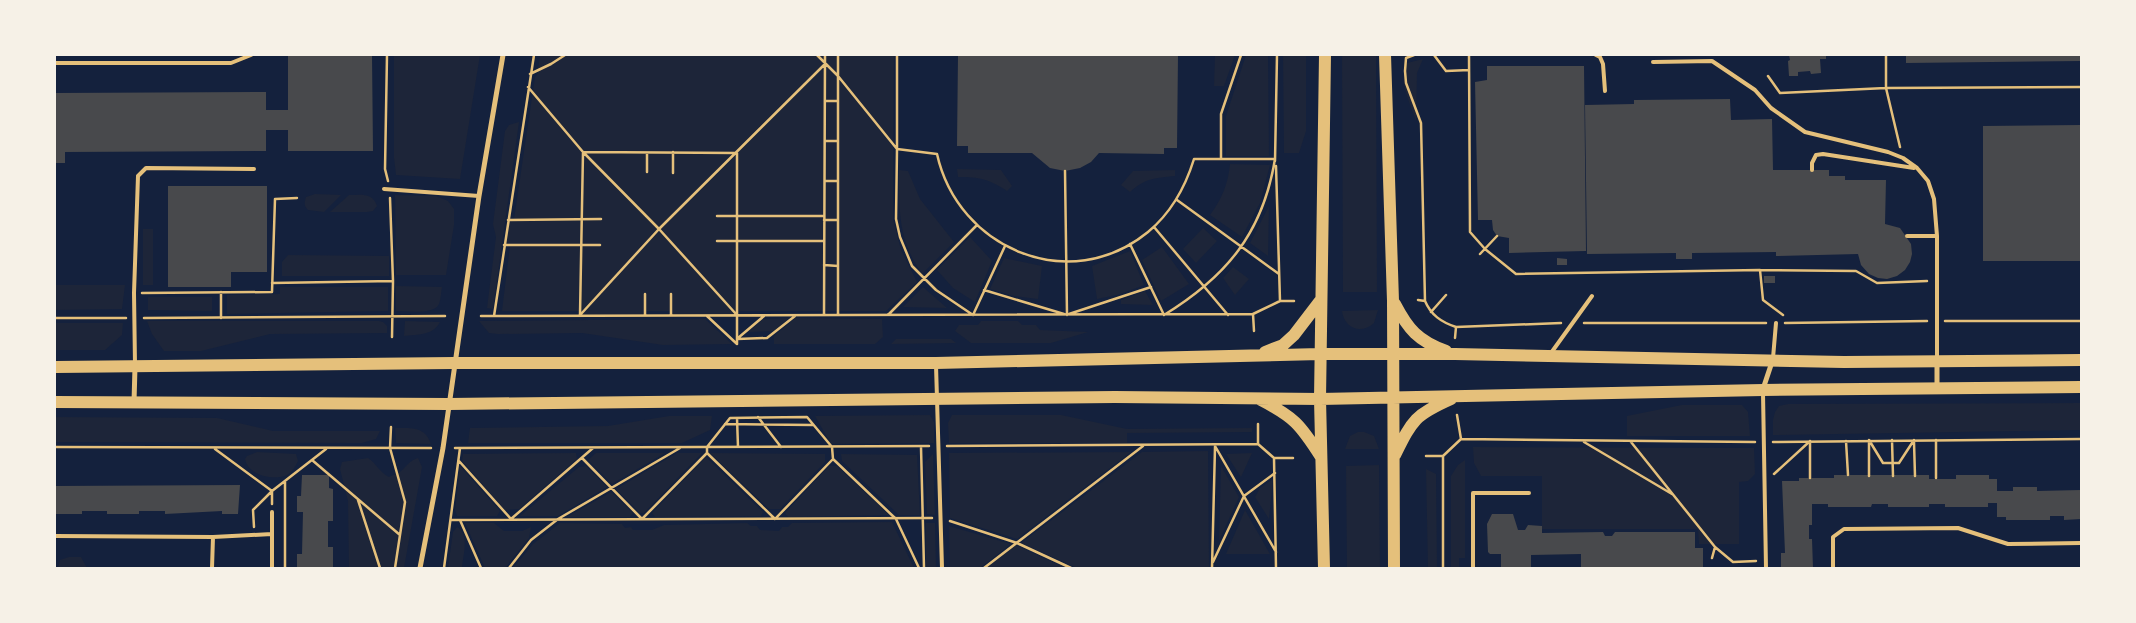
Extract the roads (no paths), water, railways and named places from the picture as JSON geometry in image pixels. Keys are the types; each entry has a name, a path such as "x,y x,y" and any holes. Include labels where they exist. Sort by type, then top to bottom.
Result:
{"main road":[{"path":"1324,568 1320,301 1325,55"},
{"path":"1385,55 1394,354 1394,568"},
{"path":"1255,356 1284,345 1320,301"},
{"path":"1393,301 1403,320 1414,334 1430,345 1455,354"},
{"path":"55,368 454,363 936,363 1320,354 1455,354 1772,360 2081,360"},
{"path":"55,402 449,404 937,399 1394,398 1763,390 2081,387"},
{"path":"1394,457 1415,419 1429,409 1456,397"},
{"path":"1256,398 1281,410 1296,421 1321,458"}],"street":[{"path":"420,568 449,404 479,196 504,55"},
{"path":"1763,390 1772,360"},
{"path":"1937,361 1937,388"},
{"path":"134,403 135,367"}],"lane":[{"path":"55,63 231,63 251,55"},
{"path":"1596,55 1600,57 1603,64 1605,91"},
{"path":"1653,62 1712,61 1755,90 1771,108 1806,132 1888,152 1903,158 1917,168 1928,181 1934,199 1938,280 1937,361"},
{"path":"1812,170 1812,163 1816,155 1823,154 1917,168"},
{"path":"135,367 134,293 138,176 146,168 254,169"},
{"path":"384,189 479,196"},
{"path":"1907,236 1937,236"},
{"path":"1549,356 1592,296"},
{"path":"1772,360 1776,323"},
{"path":"936,363 942,568"},
{"path":"1763,390 1766,568"},
{"path":"1473,568 1473,494 1528,493"},
{"path":"272,512 272,568"},
{"path":"1833,568 1833,537 1844,529 1958,528 2008,544 2081,543"},
{"path":"55,536 213,537 272,534"},
{"path":"212,568 213,537"}]}
